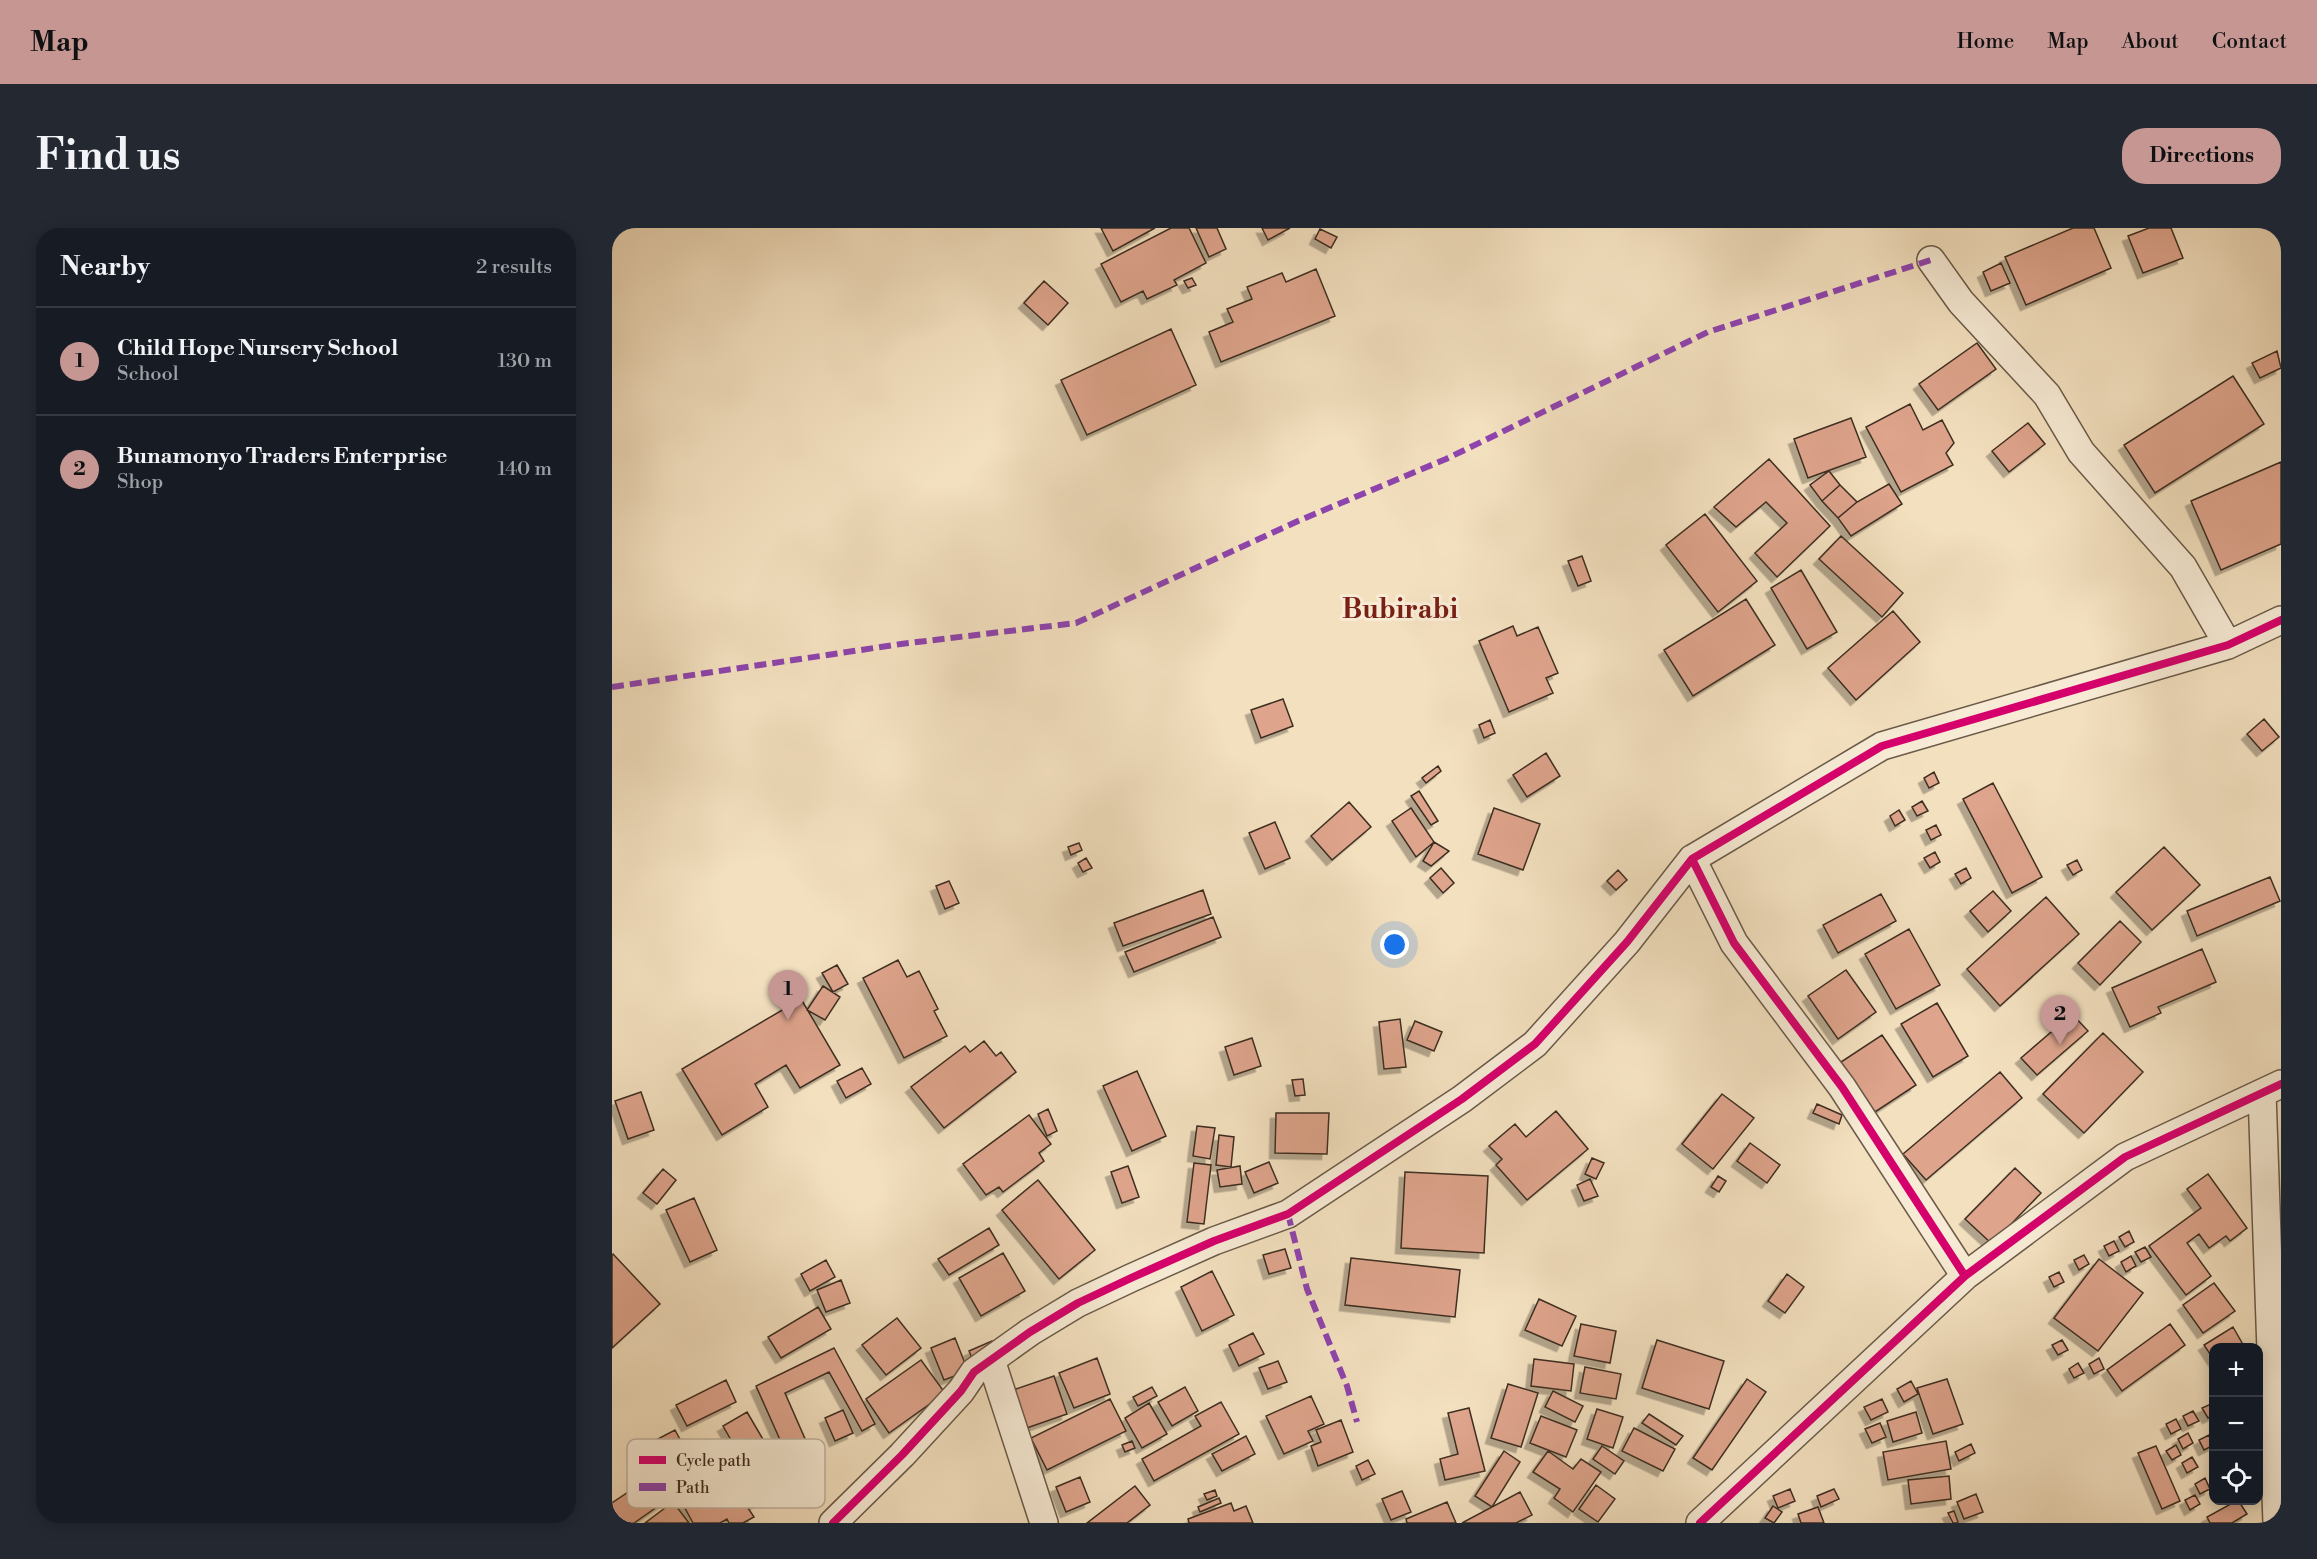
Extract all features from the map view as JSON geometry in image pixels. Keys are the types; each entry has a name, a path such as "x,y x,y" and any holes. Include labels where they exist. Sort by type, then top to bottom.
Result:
{"street":[{"path":"1931,260 1961,302 2047,395 2081,452 2183,567 2228,645"},
{"path":"833,1523 902,1455 962,1390 974,1372 991,1360 1078,1303 1214,1240 1288,1214 1462,1099 1535,1044 1627,942 1692,858 1882,746 2228,645 2281,620"},
{"path":"1692,858 1734,944 1842,1087 1965,1276"},
{"path":"1700,1523 1965,1276 2125,1157 2271,1088 2277,1523"},
{"path":"991,1360 1044,1523"}],"building":[{"path":"1101,228 1155,228 1113,251"},
{"path":"1171,228 1189,228 1206,263 1174,280 1177,285 1147,299 1143,291 1121,302 1101,264"},
{"path":"1196,228 1217,228 1226,249 1209,257"},
{"path":"1262,228 1290,228 1268,240"},
{"path":"2073,228 2094,228 2111,268 2026,305 2005,257"},
{"path":"2149,228 2171,228 2183,258 2143,273 2128,236"},
{"path":"1320,229 1337,237 1331,248 1315,239"},
{"path":"2001,263 2010,283 1991,291 1983,272"},
{"path":"1316,269 1335,316 1221,362 1209,332 1233,322 1227,309 1252,299 1247,287 1282,273 1286,282"},
{"path":"1192,278 1196,285 1188,288 1184,281"},
{"path":"1044,281 1068,303 1048,325 1024,303"},
{"path":"1171,329 1196,385 1087,435 1061,380"},
{"path":"1977,343 1996,369 1938,410 1919,384"},
{"path":"2277,351 2281,368 2260,378 2252,363"},
{"path":"2233,376 2264,424 2155,493 2124,445"},
{"path":"1910,404 1923,430 1942,420 1954,443 1946,453 1953,465 1901,492 1866,427"},
{"path":"1851,418 1866,457 1808,478 1794,439"},
{"path":"2028,423 2045,444 2009,472 1992,451"},
{"path":"1769,459 1830,526 1777,577 1755,553 1787,523 1766,502 1736,527 1714,507"},
{"path":"2281,462 2281,544 2221,570 2191,501"},
{"path":"1829,471 1840,485 1822,501 1810,485"},
{"path":"1889,484 1902,504 1851,536 1838,518 1857,502"},
{"path":"1840,485 1857,502 1838,518 1822,501"},
{"path":"1705,514 1757,581 1718,612 1666,545"},
{"path":"1841,536 1903,593 1882,617 1819,559"},
{"path":"1582,556 1591,581 1578,586 1568,561"},
{"path":"1801,570 1837,632 1807,649 1771,588"},
{"path":"1746,599 1775,645 1693,696 1664,650"},
{"path":"1893,611 1920,642 1856,700 1828,668"},
{"path":"1513,626 1517,636 1538,627 1558,673 1546,678 1553,693 1509,712 1479,641"},
{"path":"1283,699 1293,726 1261,738 1251,710"},
{"path":"2264,719 2279,737 2262,751 2247,734"},
{"path":"1490,720 1495,733 1484,738 1479,725"},
{"path":"1546,753 1560,776 1527,797 1513,775"},
{"path":"1438,766 1441,771 1426,783 1422,778"},
{"path":"1934,772 1939,783 1929,788 1924,778"},
{"path":"1993,783 2042,877 2012,893 1963,799"},
{"path":"1419,791 1438,821 1431,825 1411,796"},
{"path":"1922,801 1928,811 1917,816 1912,807"},
{"path":"1349,802 1371,827 1332,860 1311,836"},
{"path":"1411,808 1434,842 1416,857 1392,821"},
{"path":"1494,808 1540,824 1523,870 1478,854"},
{"path":"1899,810 1905,820 1895,826 1890,816"},
{"path":"1275,822 1290,858 1265,869 1249,833"},
{"path":"1936,825 1941,835 1931,840 1926,830"},
{"path":"1434,842 1449,851 1431,866 1423,861"},
{"path":"1079,843 1082,850 1071,855 1068,847"},
{"path":"2164,847 2200,885 2152,930 2116,892"},
{"path":"1935,852 1940,862 1930,868 1924,858"},
{"path":"1086,858 1092,868 1083,872 1078,863"},
{"path":"2077,860 2082,870 2073,875 2067,865"},
{"path":"1441,868 1454,883 1443,893 1430,878"},
{"path":"1966,868 1971,878 1961,884 1955,874"},
{"path":"1618,870 1627,880 1616,890 1607,881"},
{"path":"2270,877 2280,901 2197,936 2187,911"},
{"path":"949,881 959,903 945,909 936,886"},
{"path":"1203,890 1211,914 1123,946 1114,923"},
{"path":"1993,891 2011,911 1988,932 1970,911"},
{"path":"1881,894 1896,921 1838,953 1823,925"},
{"path":"2046,897 2079,934 2000,1006 1967,969"},
{"path":"1213,917 1221,937 1134,972 1125,952"},
{"path":"2120,921 2141,942 2100,985 2078,963"},
{"path":"1909,929 1940,985 1896,1009 1865,954"},
{"path":"2202,949 2216,982 2158,1007 2161,1013 2130,1027 2112,988"},
{"path":"898,960 907,977 919,971 938,1009 934,1011 947,1036 904,1058 863,978"},
{"path":"837,965 848,984 833,992 822,973"},
{"path":"1846,970 1876,1012 1838,1039 1808,996"},
{"path":"823,986 840,997 825,1020 807,1010"},
{"path":"801,999 840,1065 800,1088 786,1065 755,1084 768,1107 722,1135 682,1069"},
{"path":"1937,1003 1968,1056 1933,1077 1901,1024"},
{"path":"2072,1014 2088,1031 2037,1075 2021,1058"},
{"path":"1400,1019 1406,1067 1384,1069 1379,1022"},
{"path":"1415,1021 1442,1032 1434,1051 1407,1040"},
{"path":"2103,1033 2143,1072 2084,1133 2043,1094"},
{"path":"1882,1035 1916,1085 1875,1112 1841,1062"},
{"path":"1252,1038 1261,1066 1234,1075 1225,1047"},
{"path":"984,1041 996,1056 1001,1052 1016,1072 944,1128 911,1087 965,1046 970,1052"},
{"path":"862,1068 871,1084 846,1098 837,1081"},
{"path":"1137,1071 1166,1136 1132,1151 1103,1086"},
{"path":"2000,1072 2022,1098 1926,1180 1903,1154"},
{"path":"1303,1079 1305,1095 1295,1096 1292,1080"},
{"path":"641,1092 654,1130 628,1139 615,1101"},
{"path":"1722,1094 1754,1118 1713,1169 1682,1144"},
{"path":"1817,1104 1842,1115 1839,1124 1813,1113"},
{"path":"1048,1109 1057,1131 1047,1136 1038,1114"},
{"path":"1556,1111 1588,1149 1527,1200 1496,1165 1502,1159 1489,1146 1515,1124 1526,1137"},
{"path":"1276,1113 1329,1113 1327,1154 1275,1153"},
{"path":"1029,1115 1051,1144 1039,1153 1044,1161 1003,1192 999,1187 986,1195 963,1164"},
{"path":"1197,1126 1215,1128 1210,1159 1193,1156"},
{"path":"1219,1135 1234,1137 1231,1167 1216,1165"},
{"path":"1750,1143 1780,1165 1767,1183 1737,1161"},
{"path":"1592,1158 1604,1163 1596,1179 1585,1174"},
{"path":"1269,1162 1278,1183 1254,1193 1245,1172"},
{"path":"1194,1163 1211,1165 1204,1224 1187,1222"},
{"path":"1128,1166 1139,1197 1122,1203 1111,1172"},
{"path":"1240,1166 1242,1184 1220,1187 1217,1170"},
{"path":"2015,1168 2041,1193 1992,1244 1965,1219"},
{"path":"663,1169 676,1180 657,1204 643,1193"},
{"path":"1405,1172 1488,1176 1484,1253 1401,1248"},
{"path":"2208,1174 2247,1228 2230,1241 2226,1236 2209,1248 2199,1234 2187,1243 2211,1276 2186,1295 2149,1246 2201,1208 2187,1189"},
{"path":"1718,1176 1726,1181 1719,1192 1711,1187"},
{"path":"1590,1179 1598,1196 1584,1201 1577,1185"},
{"path":"1038,1180 1095,1250 1059,1279 1002,1210"},
{"path":"694,1198 717,1250 690,1262 666,1210"},
{"path":"989,1228 999,1245 949,1275 938,1259"},
{"path":"2129,1231 2134,1242 2125,1247 2119,1237"},
{"path":"2114,1241 2119,1251 2109,1256 2104,1246"},
{"path":"2145,1247 2151,1257 2141,1262 2135,1252"},
{"path":"1285,1249 1291,1268 1269,1274 1263,1255"},
{"path":"1003,1253 1025,1291 981,1316 959,1278"},
{"path":"612,1255 660,1304 612,1348"},
{"path":"2084,1255 2089,1264 2079,1270 2074,1260"},
{"path":"2131,1256 2136,1266 2126,1272 2121,1262"},
{"path":"1351,1258 1460,1270 1455,1317 1345,1305"},
{"path":"2099,1259 2143,1293 2098,1351 2054,1318"},
{"path":"826,1260 835,1277 810,1291 801,1274"},
{"path":"1212,1271 1234,1315 1202,1331 1181,1287"},
{"path":"2059,1272 2064,1282 2054,1287 2049,1277"},
{"path":"1787,1274 1804,1287 1785,1313 1768,1301"},
{"path":"841,1280 850,1303 826,1312 817,1290"},
{"path":"2214,1283 2235,1311 2203,1333 2183,1305"},
{"path":"1539,1299 1576,1316 1562,1346 1525,1330"},
{"path":"818,1307 831,1329 781,1358 768,1337"},
{"path":"897,1318 921,1348 886,1375 862,1345"},
{"path":"1581,1324 1616,1331 1610,1363 1574,1356"},
{"path":"2170,1324 2185,1345 2122,1391 2107,1370"},
{"path":"2233,1327 2242,1343 2209,1343 2209,1352 2204,1345"},
{"path":"1253,1333 1264,1354 1239,1366 1229,1345"},
{"path":"955,1338 968,1371 944,1380 931,1348"},
{"path":"1657,1340 1724,1361 1709,1409 1642,1388"},
{"path":"2062,1340 2068,1350 2058,1355 2052,1345"},
{"path":"992,1341 995,1349 972,1358 969,1351"},
{"path":"834,1348 875,1424 862,1431 829,1372 785,1393 805,1439 780,1439 756,1386"},
{"path":"1097,1358 1110,1394 1074,1408 1059,1373"},
{"path":"2099,1358 2104,1369 2094,1374 2089,1364"},
{"path":"1534,1359 1574,1364 1571,1391 1531,1386"},
{"path":"921,1360 945,1393 889,1433 866,1399"},
{"path":"1278,1361 1287,1382 1268,1389 1259,1368"},
{"path":"2078,1363 2084,1373 2074,1378 2069,1369"},
{"path":"1585,1367 1621,1374 1616,1399 1580,1393"},
{"path":"1054,1376 1067,1414 1021,1430 1007,1392"},
{"path":"1747,1379 1766,1392 1712,1470 1693,1458"},
{"path":"1947,1379 1963,1424 1933,1434 1917,1388"},
{"path":"726,1380 736,1402 687,1426 676,1405"},
{"path":"1911,1381 1918,1394 1904,1402 1897,1389"},
{"path":"1508,1384 1538,1393 1521,1447 1491,1438"},
{"path":"1152,1387 1157,1396 1138,1406 1133,1397"},
{"path":"1185,1387 1198,1411 1172,1426 1158,1402"},
{"path":"1553,1391 1583,1406 1575,1422 1545,1407"},
{"path":"1311,1396 1324,1424 1308,1431 1313,1441 1284,1454 1266,1416"},
{"path":"1110,1399 1126,1431 1047,1470 1031,1438"},
{"path":"1882,1399 1888,1412 1871,1420 1864,1407"},
{"path":"1221,1402 1239,1434 1154,1481 1142,1459 1201,1426 1195,1416"},
{"path":"1149,1403 1167,1434 1142,1448 1125,1418"},
{"path":"2209,1405 2209,1418 2208,1418 2202,1408"},
{"path":"1469,1408 1485,1471 1445,1480 1440,1459 1458,1454 1448,1413"},
{"path":"1597,1409 1623,1417 1613,1448 1587,1439"},
{"path":"843,1410 853,1433 835,1441 825,1418"},
{"path":"2193,1411 2199,1421 2188,1426 2183,1416"},
{"path":"747,1412 763,1439 730,1439 723,1426"},
{"path":"1916,1412 1922,1433 1893,1442 1887,1421"},
{"path":"1649,1414 1683,1436 1676,1445 1642,1423"},
{"path":"1541,1416 1577,1430 1566,1457 1530,1443"},
{"path":"2176,1419 2181,1429 2171,1434 2166,1424"},
{"path":"1341,1420 1353,1452 1318,1466 1311,1446 1321,1442 1316,1430"},
{"path":"1880,1423 1886,1437 1872,1443 1865,1429"},
{"path":"1634,1428 1675,1449 1663,1471 1622,1451"},
{"path":"675,1430 680,1439 658,1439"},
{"path":"2188,1433 2193,1443 2183,1449 2178,1439"},
{"path":"2209,1435 2209,1448 2204,1450 2199,1440"},
{"path":"1246,1436 1255,1454 1222,1471 1212,1454"},
{"path":"1132,1441 1135,1448 1125,1452 1122,1445"},
{"path":"1946,1441 1951,1469 1888,1480 1883,1452"},
{"path":"1971,1444 1975,1453 1959,1461 1955,1452"},
{"path":"2176,1445 2181,1455 2172,1460 2166,1451"},
{"path":"1602,1446 1624,1461 1615,1474 1593,1459"},
{"path":"2156,1446 2180,1501 2162,1509 2138,1453"},
{"path":"1504,1451 1520,1462 1492,1507 1475,1496"},
{"path":"1548,1451 1573,1469 1581,1459 1601,1472 1573,1512 1554,1498 1560,1489 1533,1472"},
{"path":"2192,1457 2198,1467 2187,1473 2182,1463"},
{"path":"1368,1460 1375,1474 1362,1480 1356,1466"},
{"path":"1949,1476 1951,1499 1911,1504 1908,1480"},
{"path":"1080,1477 1090,1502 1066,1512 1056,1487"},
{"path":"2205,1478 2209,1490 2200,1494 2195,1484"},
{"path":"1596,1485 1615,1499 1598,1522 1579,1509"},
{"path":"1135,1486 1150,1505 1127,1523 1087,1523"},
{"path":"1790,1489 1795,1501 1778,1508 1773,1496"},
{"path":"1834,1489 1839,1499 1821,1507 1817,1496"},
{"path":"1215,1490 1217,1496 1207,1500 1204,1494"},
{"path":"1402,1491 1411,1512 1391,1520 1382,1499"},
{"path":"1520,1492 1532,1515 1516,1523 1462,1523"},
{"path":"627,1493 627,1508 655,1508 634,1523 612,1523 612,1503"},
{"path":"1976,1494 1983,1512 1964,1519 1957,1502"},
{"path":"2195,1495 2200,1504 2190,1510 2185,1500"},
{"path":"1219,1498 1221,1503 1200,1512 1198,1507"},
{"path":"1447,1502 1456,1523 1407,1523 1406,1519"},
{"path":"1231,1503 1234,1511 1246,1506 1253,1523 1189,1523 1188,1519"},
{"path":"2229,1505 2241,1505 2247,1514 2232,1523 2210,1523 2207,1517"},
{"path":"1773,1506 1782,1512 1774,1523 1765,1518"},
{"path":"1818,1507 1824,1523 1801,1523 1798,1514"},
{"path":"665,1508 678,1508 689,1523 645,1523"},
{"path":"685,1508 748,1508 754,1517 743,1523 729,1523 727,1519 720,1523 693,1523"},
{"path":"1954,1511 1957,1523 1953,1523 1948,1513"}],"marked path":[{"path":"612,687 901,644 1076,623 1298,521 1446,459 1708,332 1931,260"},
{"path":"1288,1214 1307,1289 1347,1386 1357,1422"}],"cycle path":[{"path":"1965,1276 1842,1087 1734,943 1692,859 1882,746 2228,645 2281,620"},
{"path":"833,1523 902,1455 961,1391 974,1372 1030,1332 1078,1303 1131,1278 1214,1241 1288,1214 1462,1099 1535,1044 1627,942 1692,859"},
{"path":"1700,1523 1965,1276 2125,1157 2281,1084"}],"place":[{"name":"Child Hope Nursery School","path":"788,1020"},
{"name":"Bunamonyo Traders Enterprise","path":"2060,1045"}],"district":[{"name":"Bubirabi","path":"1400,609"}]}
